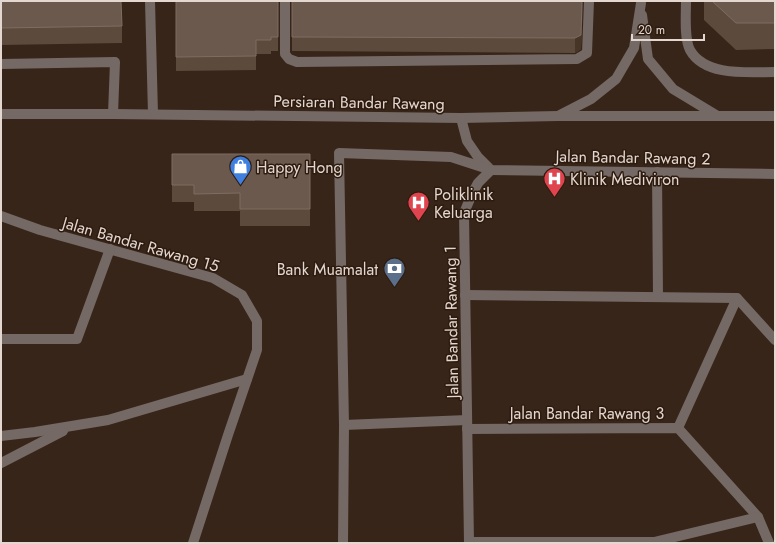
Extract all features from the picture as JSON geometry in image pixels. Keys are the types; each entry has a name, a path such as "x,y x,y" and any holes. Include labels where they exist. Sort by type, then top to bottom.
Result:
{"street":[{"path":"150,1 153,114"},
{"path":"285,1 285,54 289,59 297,62 576,59 587,53 589,1"},
{"path":"686,1 686,31 690,49 699,61 713,68 734,72 775,72"},
{"path":"641,2 648,59 673,89 716,115"},
{"path":"558,116 591,99 616,79 634,48 641,2"},
{"path":"1,64 115,62 113,114"},
{"name":"Persiaran Bandar Rawang","path":"1,114 153,114 461,118 558,116 775,116"},
{"path":"461,118 467,141 478,157 491,170"},
{"name":"Jalan Bandar Rawang 2","path":"344,425 340,153 451,157 491,170 775,174"},
{"name":"Jalan Bandar Rawang 1","path":"469,542 464,213 478,183 491,170"},
{"path":"657,172 658,297"},
{"name":"Jalan Bandar Rawang 15","path":"1,216 40,230 213,278 242,296 257,320 257,350 247,379"},
{"path":"1,339 77,339 110,249"},
{"path":"465,294 737,298 775,340"},
{"path":"678,428 737,298"},
{"path":"1,436 108,420 247,379"},
{"path":"193,543 247,379"},
{"path":"343,543 344,425"},
{"name":"Jalan Bandar Rawang 3","path":"344,425 678,428 758,517 769,543"},
{"path":"1,463 72,426"},
{"path":"469,542 654,542 758,517"}],"building":[{"path":"1,1 121,1 122,26 1,28"},
{"path":"176,1 278,1 278,37 271,37 271,40 256,40 256,56 176,57"},
{"path":"292,1 582,1 581,35 575,38 292,37"},
{"path":"712,1 775,1 775,23 736,23"},
{"name":"Happy Hong","path":"172,154 310,154 310,209 240,209 240,193 194,194 194,185 172,185"}],"place":[{"name":"Happy Hong","path":"241,186"},
{"name":"Klinik Mediviron","path":"555,198"},
{"name":"Poliklinik Keluarga","path":"418,222"},
{"name":"Bank Muamalat","path":"394,288"}]}
